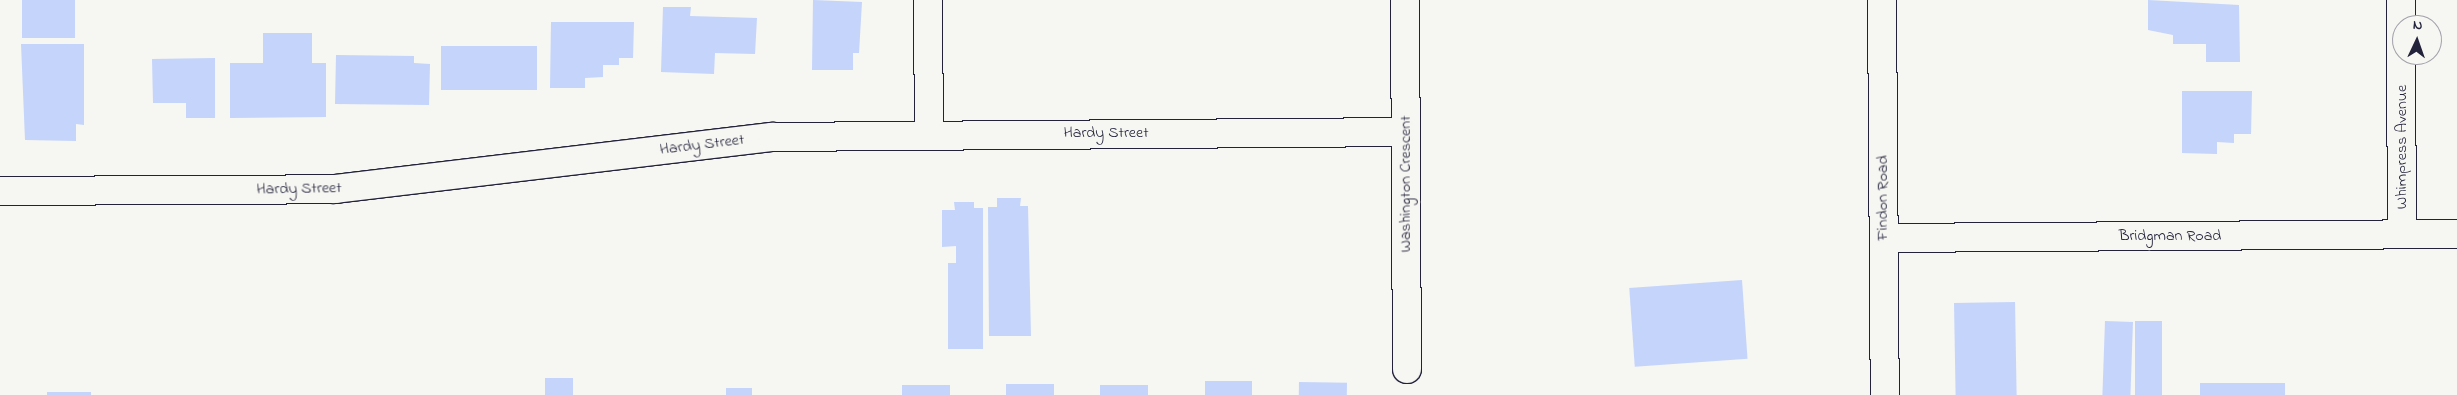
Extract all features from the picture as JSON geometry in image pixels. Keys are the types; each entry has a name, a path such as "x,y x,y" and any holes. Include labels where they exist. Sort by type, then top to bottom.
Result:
{"street":[{"path":"928,0 929,133"},
{"name":"Washington Crescent","path":"1406,0 1407,369"},
{"name":"Findon Road","path":"1882,0 1885,395"},
{"name":"Whimpress Avenue","path":"2401,0 2402,234"},
{"name":"Hardy Street","path":"0,191 335,189 772,137 929,133 1406,132"},
{"name":"Bridgman Road","path":"1884,238 2457,234"}],"building":[{"path":"22,0 75,0 75,38 22,38"},
{"path":"813,0 862,2 859,53 853,53 853,70 812,70"},
{"path":"2148,0 2239,5 2240,62 2206,62 2206,44 2173,44 2173,35 2148,30"},
{"path":"663,7 691,7 690,16 757,18 755,54 715,53 714,74 661,72"},
{"path":"551,22 634,22 633,58 619,58 619,65 603,65 603,77 585,78 585,88 550,88"},
{"path":"263,33 312,33 312,63 326,63 326,117 230,118 230,63 263,63"},
{"path":"21,44 84,44 84,125 76,124 76,141 25,140"},
{"path":"441,46 537,46 537,90 441,90"},
{"path":"336,55 414,56 414,63 430,64 429,105 335,104"},
{"path":"215,58 215,118 186,118 186,103 153,103 152,59"},
{"path":"2182,91 2252,91 2251,134 2234,134 2234,143 2217,142 2217,154 2182,153"},
{"path":"997,198 1021,198 1020,206 1028,206 1031,336 989,336 988,207 997,207"},
{"path":"954,202 974,202 974,208 983,208 983,349 948,349 948,263 956,263 956,246 942,247 942,210 955,210"},
{"path":"1742,280 1748,359 1635,367 1629,288"},
{"path":"2015,302 2017,395 1956,395 1954,303"},
{"path":"2105,321 2133,322 2130,395 2102,395"},
{"path":"2135,321 2162,321 2162,395 2135,395"},
{"path":"545,378 573,378 573,395 545,395"},
{"path":"1205,381 1252,381 1252,395 1205,395"},
{"path":"1299,382 1347,383 1347,395 1299,395"},
{"path":"2200,383 2285,383 2285,395 2200,395"},
{"path":"1006,384 1054,384 1054,395 1006,395"},
{"path":"902,385 950,385 950,395 902,395"},
{"path":"1100,385 1148,385 1148,395 1100,395"},
{"path":"726,388 752,388 752,395 726,395"},
{"path":"47,392 91,392 91,395 47,395"}]}
